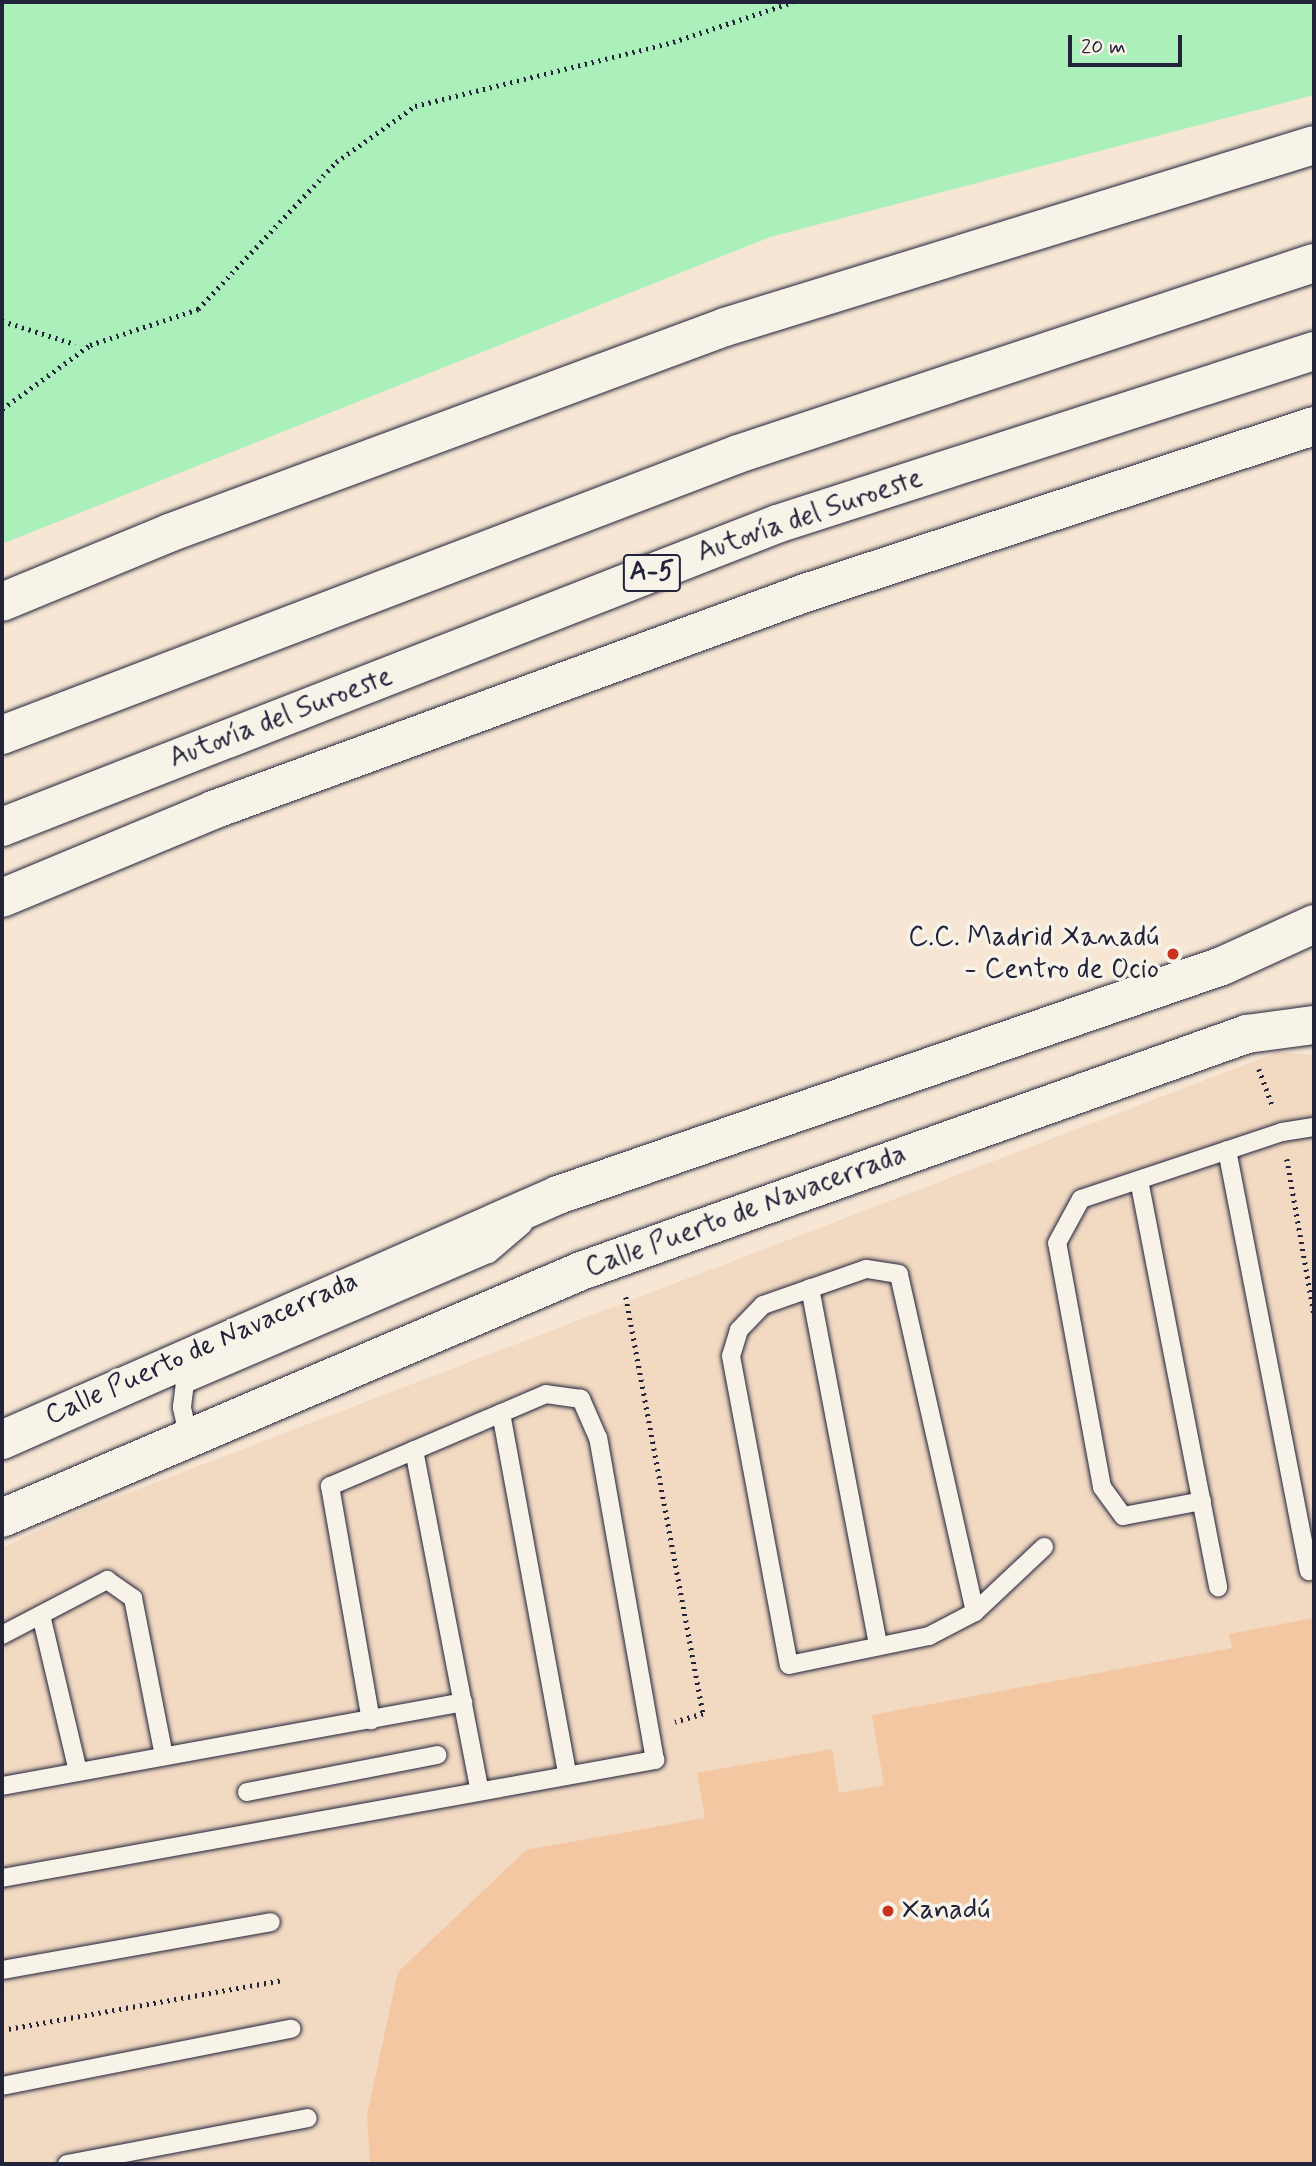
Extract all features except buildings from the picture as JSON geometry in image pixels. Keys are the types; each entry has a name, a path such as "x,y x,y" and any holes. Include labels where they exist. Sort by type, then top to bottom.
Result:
{"main road":[{"path":"2,602 169,533 725,327 1314,145"},
{"path":"2,735 738,454 1314,263"},
{"name":"Autovía del Suroeste","path":"2,827 778,524 1314,351"},
{"path":"2,898 213,810 805,593 1314,426"},
{"name":"Calle Puerto de Navacerrada","path":"2,1440 558,1195 1222,966 1314,924"},
{"name":"Calle Puerto de Navacerrada","path":"2,1518 188,1434 616,1258 1247,1034 1314,1025"}],"lane":[{"path":"1202,1501 1123,1516 1102,1487 1057,1243 1081,1199 1227,1150 1314,1127"},
{"path":"1227,1150 1309,1571"},
{"path":"1139,1180 1218,1587"},
{"name":"Calle Puerto de Navacerrada","path":"188,1434 181,1408 185,1384 489,1254 558,1195"},
{"path":"975,1612 899,1274 866,1269 763,1305 739,1330 730,1356 789,1665 929,1636 975,1612 1044,1547"},
{"path":"810,1288 877,1646"},
{"path":"2,1878 479,1788 655,1760 598,1438 581,1399 546,1394 331,1486 371,1720"},
{"path":"501,1413 567,1773"},
{"path":"414,1450 479,1788"},
{"path":"2,1635 107,1580 133,1598 164,1756"},
{"path":"41,1615 78,1772"},
{"path":"2,1786 463,1702"},
{"path":"247,1792 437,1755"},
{"path":"2,1970 271,1922"},
{"path":"2,2086 291,2029"},
{"path":"67,2164 308,2118"}],"path":[{"path":"2,409 90,345 198,309 336,162 415,106 673,42 793,2"},
{"path":"2,321 75,344"},
{"path":"616,1258 631,1315 702,1714 650,1730"},
{"path":"2,2030 282,1980"}],"shaded area":[{"path":"1278,1052 1314,1055 1314,2164 2,2164 2,1548 76,1513"}],"green space":[{"path":"2,2 1314,2 1314,95 770,237 2,544"}],"place":[{"name":"C.C. Madrid Xanadú - Centro de Ocio","path":"1173,954"},
{"name":"Xanadú","path":"888,1911"}]}
